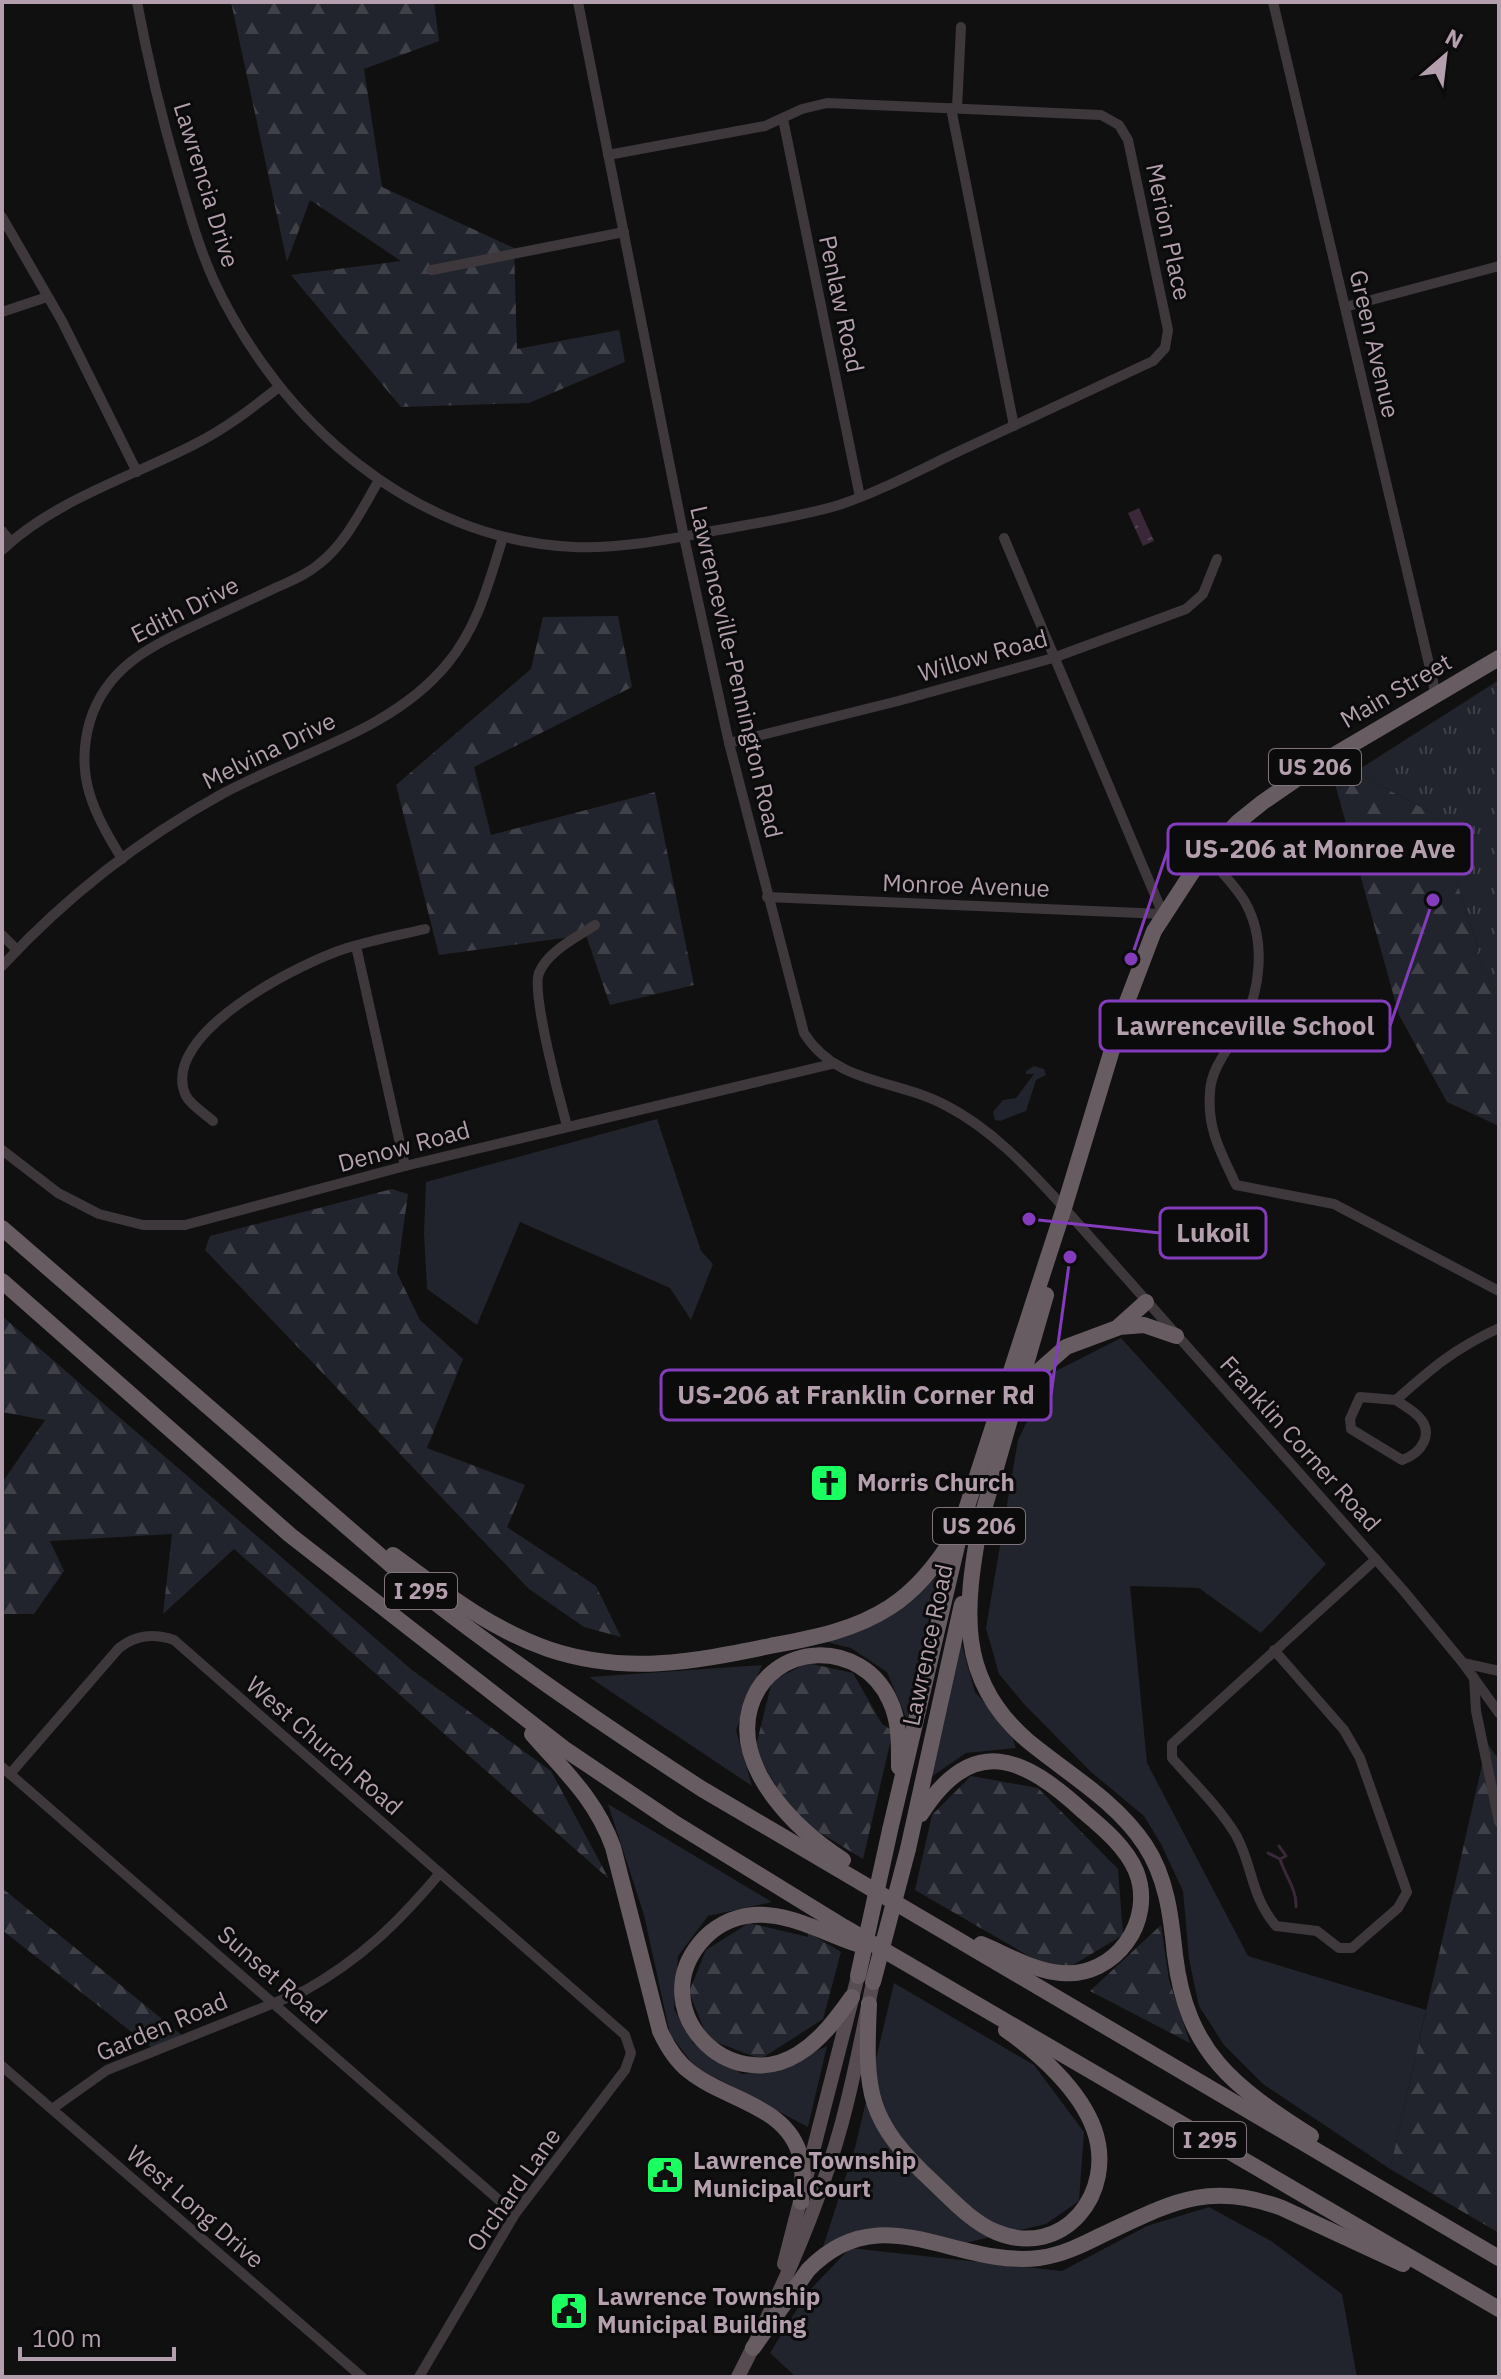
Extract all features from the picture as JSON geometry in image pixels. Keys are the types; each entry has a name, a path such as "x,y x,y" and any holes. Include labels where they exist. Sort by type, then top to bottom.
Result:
{"highway":[{"name":"Main Street","path":"1064,1208 1125,1007 1146,951 1163,914 1206,854 1238,822 1314,767 1499,658"},
{"name":"Lawrence Road","path":"866,1979 914,1825 972,1519 1018,1398 1051,1279 1064,1208"},
{"name":"Lawrence Road","path":"866,1979 890,1830 972,1519 1064,1208"},
{"name":"I 295","path":"2,1228 429,1598 494,1648 691,1782 1499,2258"},
{"name":"I 295","path":"2,1281 290,1535 566,1750 673,1822 896,1956 1493,2306"},
{"path":"1117,1328 1146,1302"},
{"path":"1018,1398 1032,1377 1066,1347 1117,1328 1144,1325 1176,1336"},
{"path":"311,1495 494,1626 529,1642 576,1657 636,1665 697,1661 829,1634 860,1623 892,1605 927,1575 972,1519"},
{"path":"972,1519 967,1609 979,1672 999,1709 1013,1726 1103,1799 1144,1844 1163,1884 1169,1907 1176,1964 1186,2009 1209,2053 1260,2103 1472,2243"},
{"path":"884,1896 857,1869 787,1815 764,1783 748,1735 750,1708 764,1683 784,1665 812,1655 841,1657 866,1669 881,1685 895,1715 899,1797"},
{"path":"510,1709 575,1779 604,1822 660,2031 667,2046 694,2075 769,2114 789,2132 801,2157 801,2202"},
{"path":"914,1825 940,1786 963,1769 988,1762 1016,1764 1040,1775 1080,1807 1117,1844 1136,1871 1141,1896 1137,1923 1124,1947 1103,1964 1078,1973 1064,1974 1040,1969 926,1921"},
{"path":"852,1997 825,2032 799,2053 786,2060 757,2064 725,2057 705,2043 687,2019 681,1993 687,1962 695,1949 715,1929 740,1917 783,1917 896,1956"},
{"path":"869,2004 866,2064 869,2088 881,2120 897,2144 949,2197 992,2230 1010,2237 1030,2238 1064,2228 1084,2210 1098,2182 1100,2155 1091,2121 1040,2058 1012,2034 933,1978"},
{"path":"753,2348 808,2270 831,2249 858,2237 888,2234 1005,2258 1037,2258 1070,2250 1168,2204 1206,2195 1242,2197 1282,2208 1493,2306"}],"main road":[{"name":"Lawrence Road","path":"770,2310 801,2202 852,1997 866,1979"},
{"name":"Lawrence Road","path":"738,2377 802,2240 832,2154 869,2004 866,1979"}],"street":[{"name":"Lawrencia Drive","path":"137,2 167,134 200,247 244,338 279,387 319,430 379,480 430,510 503,537 540,544 605,547 684,537"},
{"name":"Lawrenceville-Pennington Road","path":"578,2 684,537 729,743 798,1020 811,1045 832,1064 845,1071 920,1094 971,1119 1006,1148 1064,1208"},
{"name":"Green Avenue","path":"1273,2 1435,696"},
{"path":"961,27 954,108 1014,426"},
{"name":"Merion Place","path":"608,155 746,130 827,103 1094,115 1110,119 1119,125 1128,140 1168,330 1165,348 1153,361 860,497 812,512 684,537"},
{"name":"Penlaw Road","path":"783,119 860,497"},
{"path":"2,217 137,472"},
{"path":"432,270 624,232"},
{"path":"1345,307 1499,266"},
{"path":"2,312 47,297"},
{"path":"2,550 61,508 204,440 279,387"},
{"name":"Edith Drive","path":"122,859 92,805 84,769 87,732 96,706 110,682 121,669 150,647 293,580 320,564 343,539 379,480"},
{"path":"2,531 11,542"},
{"name":"Melvina Drive","path":"2,966 61,908 122,859 182,817 221,795 372,724 412,699 448,663 472,627 482,606 503,537"},
{"path":"1004,538 1163,914"},
{"name":"Willow Road","path":"729,743 1053,658 1186,609 1203,594 1217,559"},
{"path":"1206,854 1245,903 1256,931 1259,979 1241,1028 1218,1063 1210,1089 1211,1130 1236,1185 1334,1204 1499,1291"},
{"name":"Monroe Avenue","path":"767,897 1163,914"},
{"path":"567,1126 554,1078 536,981 545,963 562,947 595,925"},
{"path":"213,1121 187,1098 184,1087 185,1063 196,1043 261,989 315,960 425,929"},
{"path":"2,935 17,950"},
{"path":"356,946 405,1166"},
{"name":"Denow Road","path":"2,1150 78,1205 121,1221 162,1226 202,1222 405,1166 832,1064"},
{"name":"Franklin Corner Road","path":"1064,1208 1376,1559 1463,1663 1499,1713"},
{"path":"1396,1400 1419,1417 1426,1429 1425,1441 1415,1456 1402,1460 1351,1429 1350,1419 1360,1397 1396,1400 1438,1362 1464,1344 1499,1328"},
{"path":"1274,1650 1344,1730 1360,1758 1407,1892 1398,1908 1352,1948 1339,1948 1317,1931 1276,1926 1261,1909 1237,1837 1172,1758 1172,1744 1258,1669 1274,1650 1376,1559"},
{"name":"West Church Road","path":"6,1770 119,1648 138,1637 163,1636 184,1647 195,1660 619,2028"},
{"path":"1463,1663 1499,1671"},
{"path":"1474,1678 1476,1711 1499,1822"},
{"name":"Sunset Road","path":"6,1770 515,2214"},
{"name":"Garden Road","path":"52,2109 107,2070 304,1991 362,1954 395,1924 440,1873"},
{"name":"Orchard Lane","path":"419,2377 515,2214 625,2070 631,2053 629,2043 619,2028"},
{"name":"West Long Drive","path":"2,2066 362,2377"}],"green space":[{"path":"231,2 434,2 439,41 364,69 382,187 514,248 517,349 619,330 625,362 529,403 401,407 291,275 401,261 310,200 287,262"},
{"path":"618,616 632,687 474,767 491,835 655,792 694,985 610,1005 586,935 439,955 396,785 531,669 543,617"},
{"path":"1499,680 1499,994 1486,975 1436,815 1355,772"},
{"path":"1355,772 1436,815 1486,975 1499,994 1499,1126 1447,1102 1399,1015 1335,784"},
{"path":"1034,1066 1044,1069 1046,1075 1036,1080 1026,1111 995,1120 993,1112 1003,1100 1016,1098 1034,1074 1026,1074 1026,1071"},
{"path":"657,1119 701,1251 713,1264 691,1320 670,1288 520,1222 477,1325 427,1289 424,1233 426,1182"},
{"path":"392,1189 408,1194 397,1273 420,1320 463,1359 427,1448 525,1485 507,1527 596,1586 621,1637 584,1627 529,1589 205,1250 210,1236"},
{"path":"2,1316 412,1670 551,1771 609,1879 234,1549 163,1614 172,1534 50,1541 64,1571 34,1614 2,1614 2,1483 45,1420 2,1412"},
{"path":"1121,1338 1326,1564 1261,1633 1199,1588 1130,1586 1147,1763 1248,1956 1426,2010 1390,2169 1263,2084 1224,2045 1199,2006 1189,1959 1183,1891 1161,1844 1144,1816 1091,1772 999,1674 986,1628 1018,1440 1050,1374"},
{"path":"938,1576 907,1720 887,1672 851,1648 823,1641 893,1612"},
{"path":"961,1642 975,1692 1011,1733 1016,1748 966,1753 931,1777"},
{"path":"807,1663 853,1673 882,1724 893,1731 863,1859 794,1817 755,1750 772,1681"},
{"path":"762,1665 736,1730 752,1786 589,1677"},
{"path":"1487,1743 1499,1760 1499,1816 1495,1818 1499,1837 1499,2233 1390,2169"},
{"path":"971,1776 1038,1788 1118,1869 1123,1935 1068,1968 1051,1969 915,1890 932,1815"},
{"path":"608,1804 772,1902 708,1916 678,1956 674,2009 694,2044 742,2074 775,2071 827,2046 808,2127 695,2067 670,2034 644,1915"},
{"path":"2,1888 184,2037 152,2048 2,1930"},
{"path":"749,1923 808,1937 808,1932 841,1952 823,2019 761,2059 708,2039 689,1992 706,1950"},
{"path":"1161,1925 1169,1980 1190,2043 1090,1991"},
{"path":"894,1983 1034,2065 1084,2132 1079,2201 1046,2224 965,2243 875,2228 823,2247 855,2148"},
{"path":"1209,2207 1271,2241 1342,2294 1357,2377 796,2377 770,2353 807,2293 850,2248 1062,2271 1147,2226"}],"water":[{"path":"1139,508 1154,541 1143,546 1128,513"}],"waterway":[{"path":"1279,1846 1286,1856 1280,1859"},
{"path":"1268,1853 1280,1859 1293,1888 1296,1907"}],"place":[{"name":"Lawrenceville School","path":"1433,900"},
{"name":"US-206 at Monroe Ave","path":"1131,959"},
{"name":"Lukoil","path":"1029,1219"},
{"name":"US-206 at Franklin Corner Rd","path":"1070,1257"},
{"name":"Morris Church","path":"829,1483"},
{"name":"Lawrence Township Municipal Court","path":"665,2175"},
{"name":"Lawrence Township Municipal Building","path":"569,2311"}]}
